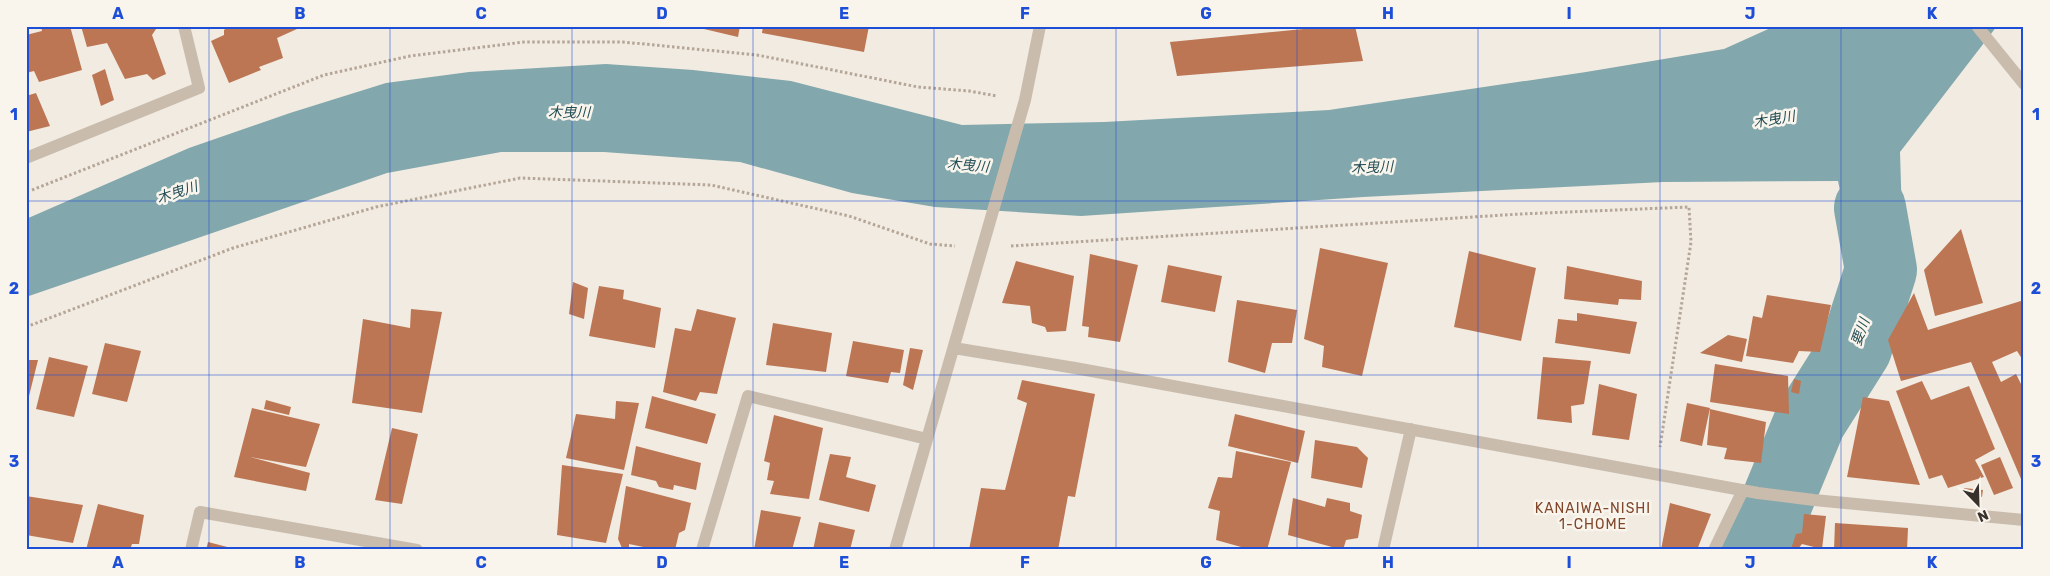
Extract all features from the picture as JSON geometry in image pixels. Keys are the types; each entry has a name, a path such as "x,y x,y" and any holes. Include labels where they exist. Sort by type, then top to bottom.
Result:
{"street":[{"path":"26,158 200,88 184,26"},
{"path":"895,550 1025,100 1040,26"},
{"path":"1977,26 2024,84"},
{"path":"954,348 1075,368 1411,429 1459,440 1758,493 2024,520"},
{"path":"702,550 748,396 927,439"},
{"path":"1383,550 1411,429"},
{"path":"1714,550 1743,490"},
{"path":"191,550 200,512 417,550"}],"path":[{"path":"32,190 324,75 410,56 524,42 623,42 757,55 918,87 970,91 1025,100"},
{"path":"26,327 233,248 376,207 520,178 711,185 850,216 930,244 981,249 1052,242 1285,230 1520,214 1689,207 1691,242 1656,474"}],"water":[{"name":"木曳川","path":"1775,26 1997,26 1900,152 1904,284 1886,319 1846,284 1846,219 1838,181 1663,182 1363,197 1081,216 935,207 852,193 740,162 604,152 501,152 387,173 26,297 26,219 189,148 290,113 386,83 469,72 606,64 693,70 791,81 962,125 1104,122 1329,110 1586,72 1724,49"}],"building":[{"path":"41,26 70,26 82,70 39,82 34,71 26,73 26,35 42,31"},
{"path":"81,26 158,26 152,35 166,74 153,80 147,74 125,79 107,43 87,47"},
{"path":"229,26 296,26 297,29 277,38 283,58 259,67 261,70 229,83 211,41 224,35 224,30"},
{"path":"705,26 740,26 738,37 704,29"},
{"path":"763,26 869,26 864,52 762,33"},
{"path":"1334,26 1355,26 1363,61 1177,76 1170,42"},
{"path":"105,69 114,100 101,106 92,75"},
{"path":"36,93 50,126 26,132 26,96"},
{"path":"1961,229 1983,303 1935,316 1924,270"},
{"path":"1320,248 1388,263 1362,376 1322,367 1324,346 1304,339"},
{"path":"1469,251 1536,268 1521,341 1454,327"},
{"path":"1090,254 1138,265 1120,342 1088,337 1089,327 1082,326"},
{"path":"1016,261 1074,276 1066,331 1047,332 1045,327 1032,323 1030,306 1002,303"},
{"path":"1168,265 1222,276 1215,312 1161,302"},
{"path":"1567,266 1642,281 1641,300 1619,299 1618,305 1564,299"},
{"path":"573,282 588,288 584,319 569,314"},
{"path":"599,286 624,290 623,299 661,308 655,348 589,336"},
{"path":"1914,293 1928,330 2024,300 2024,362 2017,351 1992,362 2001,382 2016,374 2024,390 2024,478 2021,479 1971,362 1901,381 1888,340"},
{"path":"1767,295 1831,305 1820,352 1799,351 1793,363 1746,356 1753,316 1762,318"},
{"path":"1237,300 1297,310 1292,343 1272,343 1265,373 1228,362"},
{"path":"411,309 442,312 422,413 352,403 363,319 410,328"},
{"path":"697,309 736,318 717,394 700,392 696,401 663,392 675,328 691,331"},
{"path":"1577,313 1637,322 1630,354 1555,343 1558,319 1577,321"},
{"path":"773,323 832,333 826,372 766,365"},
{"path":"1728,335 1747,339 1742,362 1700,353"},
{"path":"853,341 904,350 900,373 891,372 888,383 846,376"},
{"path":"105,343 141,351 127,402 92,394"},
{"path":"910,348 923,350 913,390 903,385"},
{"path":"49,357 88,366 74,417 36,409"},
{"path":"1543,357 1591,361 1584,404 1571,406 1572,423 1537,419"},
{"path":"28,360 38,360 27,404 26,364"},
{"path":"1715,364 1788,376 1789,414 1710,402"},
{"path":"1794,379 1801,381 1799,394 1791,392"},
{"path":"1022,380 1095,394 1075,497 1068,496 1058,550 969,550 981,488 1005,490 1027,403 1017,399"},
{"path":"1922,381 1931,400 1969,386 1995,449 1975,460 1984,477 1948,488 1942,475 1929,479 1896,391"},
{"path":"1599,384 1637,394 1629,440 1592,435"},
{"path":"652,396 716,414 707,444 645,428"},
{"path":"1863,397 1889,401 1920,485 1847,477"},
{"path":"266,400 291,407 289,415 264,409"},
{"path":"616,401 639,403 624,470 566,458 576,414 615,419"},
{"path":"1687,403 1710,408 1702,446 1680,441"},
{"path":"252,408 320,424 306,467 250,457 310,473 306,491 234,477"},
{"path":"1710,409 1766,422 1761,463 1724,459 1727,448 1707,445"},
{"path":"1235,414 1305,431 1298,463 1228,446"},
{"path":"774,415 823,428 809,499 770,494 774,481 767,480 770,463 764,461"},
{"path":"392,428 418,434 402,504 375,500"},
{"path":"1315,440 1357,447 1368,458 1362,488 1311,478"},
{"path":"636,446 701,463 696,490 674,485 673,490 659,487 656,481 631,475"},
{"path":"1236,451 1291,462 1267,550 1252,550 1216,540 1220,511 1208,508 1218,477 1232,478"},
{"path":"830,454 851,457 846,477 876,485 869,512 819,500"},
{"path":"2000,457 2013,488 1994,495 1981,465"},
{"path":"562,465 623,474 606,543 557,535"},
{"path":"626,486 691,503 685,530 679,533 675,550 658,550 629,544 629,550 622,548 618,539"},
{"path":"1964,488 1983,490 1982,497 1964,494"},
{"path":"26,496 83,505 73,543 26,535"},
{"path":"1293,498 1325,507 1327,498 1350,503 1350,511 1362,515 1358,538 1346,540 1343,550 1288,535"},
{"path":"1670,503 1711,514 1697,550 1661,550"},
{"path":"98,504 144,515 139,544 132,544 130,550 86,550"},
{"path":"761,510 801,517 792,550 754,550"},
{"path":"1804,514 1826,516 1822,549 1802,544 1798,549 1791,549 1796,534 1802,533"},
{"path":"819,522 855,530 850,550 813,550"},
{"path":"1835,523 1908,528 1907,550 1834,550"},
{"path":"208,542 235,549 235,550 206,550"}],"waterway":[{"name":"要川","path":"1757,550 1810,421 1856,348 1881,270 1870,208"}],"district":[{"name":"KANAIWA-NISHI 1-CHOME","path":"1593,516"}]}
